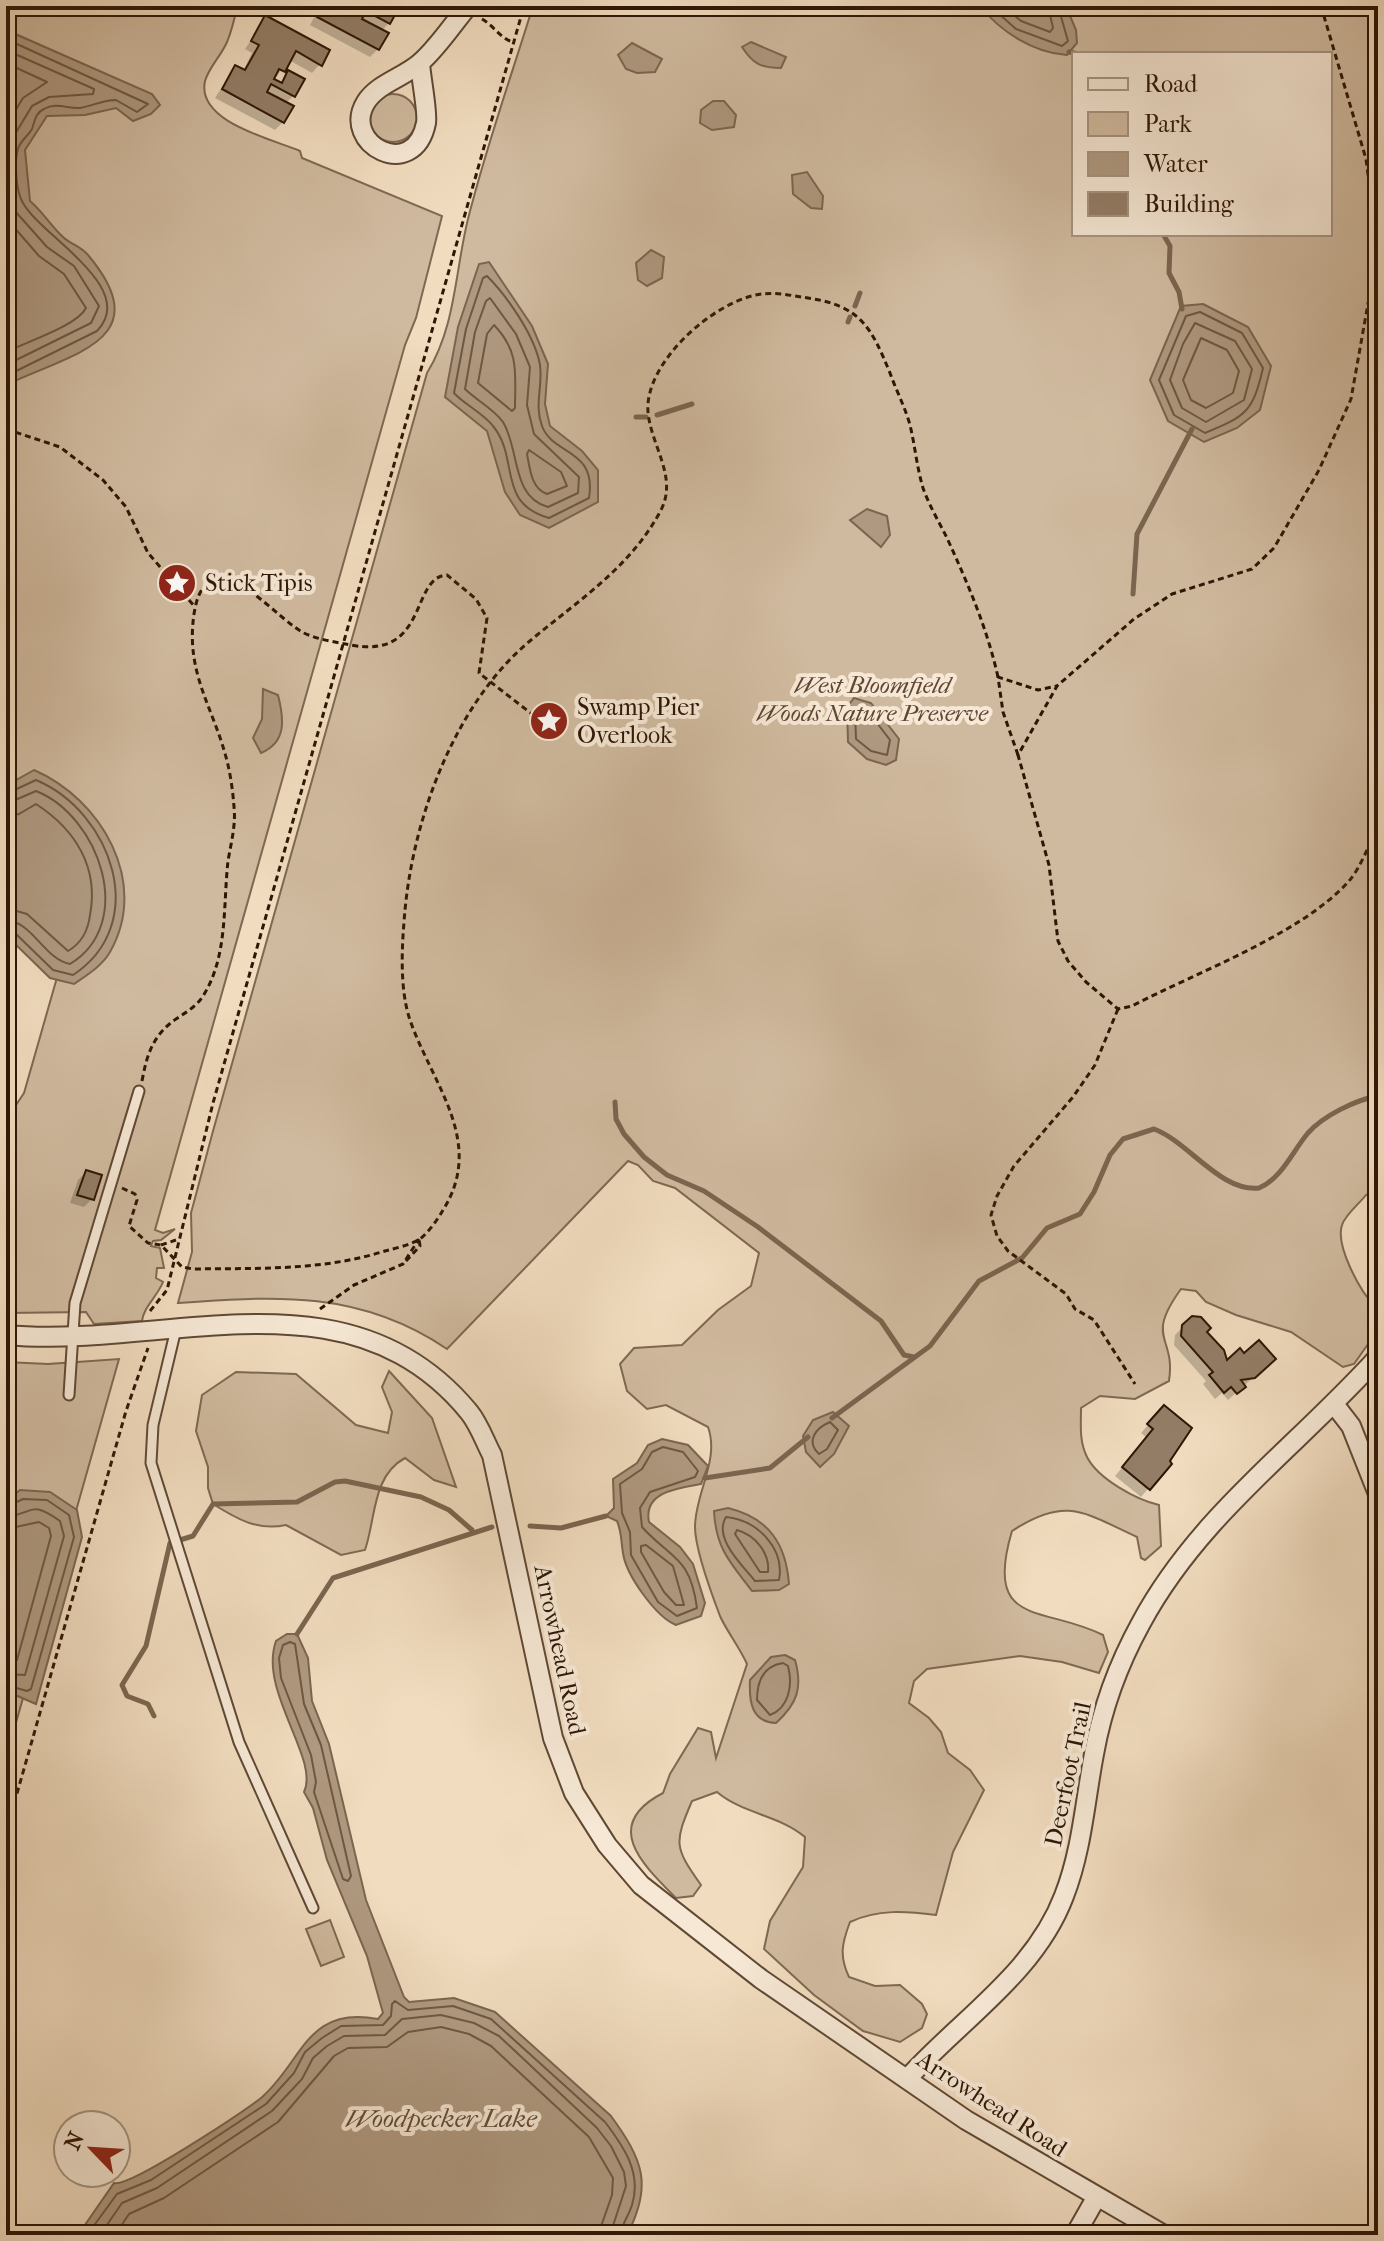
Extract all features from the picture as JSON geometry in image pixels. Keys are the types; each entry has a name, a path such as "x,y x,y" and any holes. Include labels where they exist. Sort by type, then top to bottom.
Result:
{"street":[{"path":"420,63 421,91 427,119 422,137 414,150 397,155 379,151 366,139 359,121 365,103 374,92 420,63 467,7"},
{"name":"Arrowhead Road","path":"6,1335 72,1336 274,1322 313,1325 359,1337 408,1360 429,1374 470,1413 492,1455 553,1738 574,1793 607,1845 641,1885 689,1926 966,2120 1164,2235"},
{"name":"Deerfoot Trail","path":"907,2079 1008,1980 1039,1940 1064,1898 1078,1851 1105,1709 1129,1648 1160,1592 1222,1511 1334,1404 1378,1357"},
{"path":"1334,1404 1351,1426 1378,1494"},
{"path":"1075,2235 1096,2198"}],"lane":[{"path":"69,1395 75,1303 139,1091"},
{"path":"176,1329 153,1425 151,1463 239,1742 313,1908"}],"path":[{"path":"146,1320 164,1297 177,1239 342,643 524,6"},
{"path":"1018,755 1057,686 1153,605 1186,587 1252,569 1284,535 1351,399 1374,270 1376,220 1366,159 1321,6"},
{"path":"467,7 494,26 504,40 513,42"},
{"path":"313,1325 320,1309 334,1297 403,1264 444,1209 461,1170 452,1117 410,1020 405,996 405,909 421,821 437,773 492,683 526,643 631,555 664,504 666,472 648,407 652,390 687,336 715,310 744,297 771,293 834,303 858,317 876,339 909,422 924,491 987,628 1003,712 1049,865 1058,941 1068,961 1086,982 1118,1009"},
{"path":"6,429 60,447 103,480 126,507 148,553 195,607"},
{"path":"139,1091 156,1038 198,1004 205,993 218,959 223,929 234,809 228,764 195,676 192,635 195,607 201,591 211,580 229,578 243,585 288,624 312,636 368,648 391,644 411,626 428,589 439,577 447,575 483,608 487,625 478,664 479,673 546,725"},
{"path":"998,677 1038,690 1057,686"},
{"path":"1118,1009 1132,1006 1302,919 1350,880 1378,827"},
{"path":"1118,1009 1095,1065 1073,1097 1014,1166 997,1196 991,1215 997,1236 1008,1251 1066,1294 1075,1309 1094,1320 1135,1384"},
{"path":"114,1176 120,1188 135,1194 137,1200 129,1226 148,1243 161,1245 177,1239"},
{"path":"161,1245 174,1260 193,1269 337,1265 419,1239"},
{"path":"6,1832 126,1411 147,1358 148,1345"}],"green space":[{"path":"6,6 238,6 227,42 205,81 205,95 212,108 239,127 300,151 302,158 442,216 416,318 405,345 155,1230 163,1233 175,1229 161,1240 153,1241 151,1246 160,1248 164,1268 157,1268 156,1278 163,1282 142,1321 94,1324 86,1312 6,1313 6,1120 24,1093 68,939 19,779 11,783 6,777 6,33 114,78 6,30"},
{"name":"West Bloomfield Woods Nature Preserve","path":"533,6 1378,6 1378,1193 1366,1195 1352,1210 1342,1225 1341,1234 1351,1268 1375,1306 1378,1330 1354,1364 1343,1367 1291,1332 1236,1315 1206,1302 1196,1291 1181,1289 1164,1318 1169,1381 1135,1399 1100,1396 1081,1408 1082,1439 1087,1457 1100,1473 1119,1487 1159,1505 1161,1546 1145,1560 1141,1558 1137,1537 1088,1515 1061,1511 1031,1520 1012,1531 1005,1562 1006,1584 1012,1599 1024,1608 1103,1635 1108,1652 1099,1673 1062,1662 1020,1656 927,1669 914,1681 909,1703 929,1718 941,1732 948,1753 970,1770 984,1790 953,1852 936,1915 882,1913 850,1922 847,1930 843,1956 849,1977 875,1986 900,1985 922,2004 927,2014 922,2028 900,2042 863,2031 814,1995 764,1949 770,1921 803,1867 805,1837 717,1792 692,1801 682,1826 680,1844 686,1862 701,1885 693,1896 676,1898 641,1858 631,1831 634,1818 644,1805 663,1793 670,1774 698,1728 711,1732 716,1758 747,1664 720,1616 704,1572 696,1536 696,1514 711,1452 708,1427 666,1405 647,1409 627,1391 620,1364 634,1348 682,1345 718,1310 751,1286 759,1253 675,1188 653,1181 638,1165 628,1161 447,1349 415,1330 382,1316 317,1301 250,1299 178,1303 192,1252 191,1213 213,1131 427,373 444,336 475,192"},
{"path":"393,94 402,95 410,101 416,109 416,127 410,135 402,141 393,142 384,141 376,135 370,127 369,118 370,109 376,101 384,95"},
{"path":"119,1359 6,1758 6,1362 48,1364"},
{"path":"389,1371 432,1418 456,1487 434,1480 405,1458 386,1475 365,1550 341,1555 286,1525 256,1525 213,1504 208,1488 208,1467 196,1431 202,1395 236,1372 296,1374 356,1425 388,1433 392,1412 382,1387"},
{"path":"330,1920 344,1957 321,1966 306,1929"}],"water":[{"path":"980,6 1066,6 1076,30 1077,43 1067,55 1042,50 1007,32"},
{"path":"6,30 152,94 160,105 151,114 133,121 116,108 85,115 47,116 25,150 30,201 63,237 88,255 108,284 115,307 111,325 99,340 80,352 6,385"},
{"path":"751,42 786,57 781,68 763,66 754,61 742,47"},
{"path":"632,43 662,59 655,72 637,73 626,69 618,55"},
{"path":"713,101 724,101 736,115 734,127 712,130 700,123 701,110"},
{"path":"807,172 823,196 822,209 811,208 793,194 792,175"},
{"path":"651,250 664,257 662,278 647,286 638,280 636,263"},
{"path":"489,262 532,326 548,364 545,404 550,426 582,451 598,470 598,502 549,528 520,515 505,492 487,431 445,397 458,327 479,264"},
{"path":"1203,304 1248,327 1271,366 1260,410 1237,428 1204,442 1168,421 1150,380 1181,306"},
{"path":"867,509 887,516 890,535 881,547 850,520"},
{"path":"263,689 278,695 282,729 275,743 261,753 253,738 262,719"},
{"path":"854,698 871,703 899,739 896,760 886,765 867,759 848,742 847,707"},
{"path":"34,770 58,783 80,801 98,822 112,846 121,871 124,898 121,925 110,952 99,966 74,984 50,978 6,935 6,791 11,783"},
{"path":"833,1412 849,1426 834,1454 820,1467 806,1452 803,1436 813,1420"},
{"path":"662,1439 688,1445 708,1466 701,1484 664,1493 651,1504 649,1512 649,1522 680,1547 693,1564 705,1603 701,1616 676,1625 651,1605 636,1583 625,1562 617,1521 606,1516 614,1508 613,1479 637,1463 648,1445"},
{"path":"20,1490 50,1492 77,1510 82,1537 36,1704 6,1691 6,1501"},
{"path":"728,1508 754,1518 773,1535 784,1557 789,1584 779,1590 752,1591 726,1554 718,1535 714,1511"},
{"name":"Woodpecker Lake","path":"287,1634 297,1634 308,1658 312,1701 329,1744 366,1900 404,1997 409,2002 454,1998 495,2012 611,2116 631,2146 641,2173 640,2202 627,2235 78,2235 110,2189 132,2189 132,2178 211,2132 261,2098 320,2028 335,2020 354,2017 378,2019 383,2013 367,1956 327,1860 313,1808 304,1792 307,1778 304,1762 275,1681 273,1660 276,1641"},
{"path":"785,1655 795,1660 798,1679 796,1695 789,1709 776,1723 768,1722 753,1709 750,1680 771,1657"}],"building":[{"path":"322,6 369,6 377,10 379,6 400,6 390,24 366,11 362,19 389,33 379,50 317,17"},
{"path":"265,15 330,50 322,66 296,51 285,72 279,69 274,79 282,83 288,70 305,79 295,97 271,84 267,92 294,106 284,123 222,89 235,65 245,70 259,45 251,41"},
{"path":"86,1170 102,1175 94,1200 77,1195"},
{"path":"1192,1316 1201,1317 1211,1328 1207,1332 1224,1350 1227,1360 1240,1348 1244,1353 1259,1340 1276,1359 1255,1378 1241,1380 1246,1387 1237,1394 1231,1387 1224,1393 1209,1375 1213,1372 1181,1336 1182,1325"},
{"path":"1164,1405 1192,1428 1170,1461 1172,1464 1150,1490 1122,1467 1153,1429 1147,1424"}],"waterway":[{"path":"1164,236 1170,246 1169,273 1179,292 1182,309"},
{"path":"855,306 860,293"},
{"path":"848,322 850,317"},
{"path":"657,415 692,404"},
{"path":"636,417 646,417"},
{"path":"1133,594 1137,534 1192,429"},
{"path":"832,1418 930,1346 979,1281 1022,1258 1047,1228 1080,1214 1094,1192 1110,1155 1123,1139 1154,1129 1180,1144 1218,1175 1245,1187 1259,1188 1274,1178 1308,1133 1322,1121 1350,1105 1378,1096"},
{"path":"615,1102 616,1119 624,1134 644,1157 667,1175 704,1191 758,1227 881,1321 904,1355 914,1357"},
{"path":"705,1478 770,1468 808,1437"},
{"path":"154,1716 148,1704 127,1696 122,1685 146,1646 170,1543 193,1536 213,1504 297,1502 335,1482 345,1481 421,1497 449,1510 472,1530"},
{"path":"530,1526 561,1528 606,1516"},
{"path":"297,1634 333,1578 492,1527"}],"place":[{"name":"Stick Tipis","path":"177,583"},
{"name":"Swamp Pier Overlook","path":"549,721"}]}
